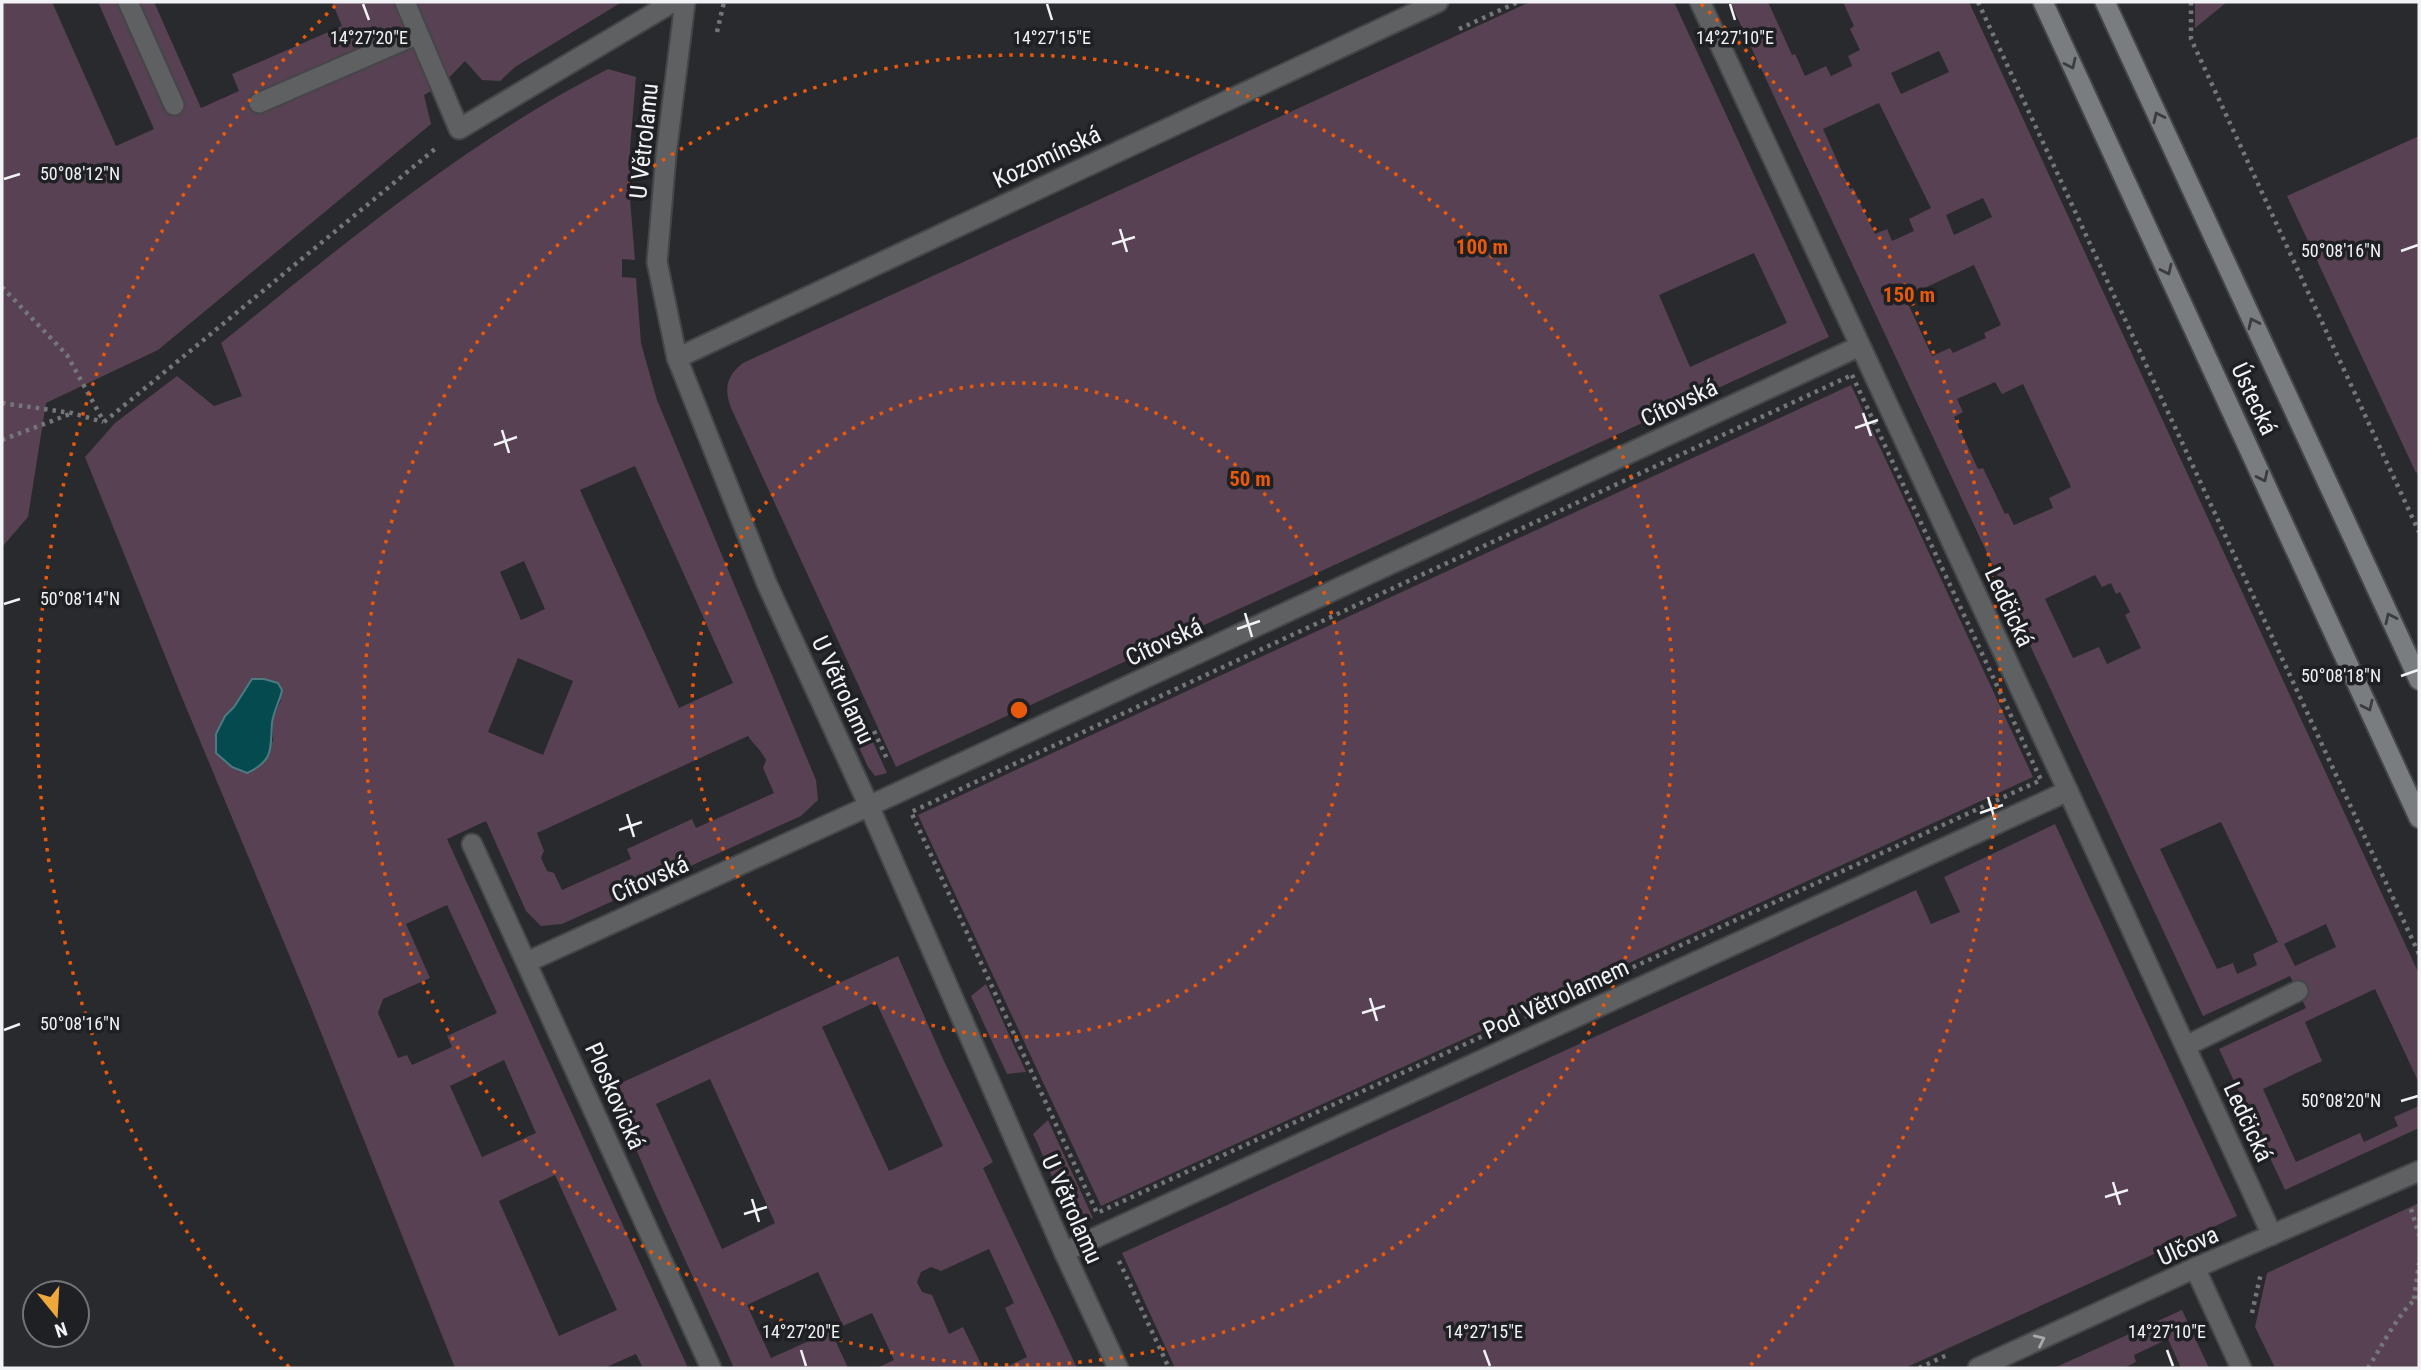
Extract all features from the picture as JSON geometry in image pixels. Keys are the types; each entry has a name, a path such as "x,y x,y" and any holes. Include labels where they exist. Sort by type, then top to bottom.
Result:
{"main road":[{"name":"Ústecká","path":"2043,2 2419,818"},
{"name":"Ústecká","path":"2105,2 2419,680"}],"street":[{"path":"128,2 174,105"},
{"path":"405,2 459,129 673,2"},
{"name":"U Větrolamu","path":"685,2 666,155 657,262 677,358 767,584 869,806 1064,1252 1118,1368"},
{"name":"Kozomínská","path":"677,358 1438,2"},
{"name":"Ledčická","path":"1700,2 2272,1235"},
{"path":"259,103 418,34"},
{"name":"Cítovská","path":"527,961 869,806 1860,346"},
{"name":"Pod Větrolamem","path":"1064,1252 2068,791"},
{"name":"Ploskovická","path":"472,844 711,1368"},
{"path":"2186,1046 2298,991"},
{"name":"Ulčova","path":"1978,1368 2196,1268 2419,1171"},
{"path":"2196,1268 2242,1368"}],"path":[{"path":"715,43 724,2"},
{"path":"1455,30 1518,2"},
{"path":"1978,2 2419,954"},
{"path":"2191,2 2191,40 2419,532"},
{"path":"104,422 459,129"},
{"path":"2,287 67,355 104,422"},
{"path":"1097,1213 2041,780 1852,375 911,812 1097,1213 1106,1232 1169,1368"},
{"path":"2,403 72,413 104,422"},
{"path":"2,440 72,413"},
{"path":"871,724 888,762"},
{"path":"2408,1201 2419,1235"},
{"path":"2368,1368 2396,1323 2417,1299 2419,1263"},
{"path":"2252,1316 2262,1266"}],"shaded area":[{"path":"2,2 52,2 116,146 154,129 98,2 154,2 201,108 239,91 232,74 342,26 332,2 622,2 515,67 500,81 482,80 465,61 441,86 424,95 431,124 158,350 46,403 28,517 2,547"},
{"path":"1530,2 1674,2 1829,337 896,767 731,408 728,383 743,363","holes":["1754,253 1787,323 1690,367 1659,295"]},
{"path":"1730,2 1768,2 1792,55 1795,54 1805,76 1826,66 1831,76 1852,66 1848,56 1860,50 1850,29 1854,26 1843,2 1969,2 2419,974 2419,1083 2375,989 2305,1022 2322,1061 2263,1089 2296,1162 2360,1133 2364,1142 2398,1126 2394,1117 2419,1106 2419,1128 2285,1190 2219,1049 2306,1008 2290,976 2203,1016","holes":["1939,51 1949,72 1901,94 1891,73","1879,103 1931,208 1909,219 1914,231 1892,241 1887,229 1875,234 1853,188 1850,189 1823,129","1983,198 1992,217 1954,235 1946,215","1974,265 2001,325 1984,333 1986,338 1953,353 1950,348 1932,356 1905,297","1995,382 2002,394 2023,384 2071,487 2049,498 2053,508 2014,525 2008,513 2005,514 1983,468 1978,469 1954,417 1963,412 1957,399","2095,575 2102,587 2111,583 2116,594 2120,592 2130,612 2125,615 2141,648 2107,664 2099,647 2073,658 2045,599","2221,822 2278,942 2253,954 2257,965 2237,974 2233,963 2217,969 2160,849","2326,924 2336,947 2295,966 2284,944"]},
{"path":"2195,2 2227,2 2195,28"},
{"path":"608,69 636,77 630,148 630,199 635,260 622,259 622,277 636,278 641,343 657,400 816,780 818,800 801,816 562,924 541,926 526,911 486,821 447,839 688,1368 643,1368 636,1354 604,1368 455,1368 310,1005 85,457 115,423 177,376 214,406 242,396 221,343 408,196 505,128","holes":["635,466 733,683 679,708 580,490","524,561 545,609 521,620 500,572","518,658 573,681 543,755 488,732","244,690 281,700 272,720 273,742 225,716 234,708","748,736 766,760 763,768 774,793 696,828 692,819 627,849 631,859 562,890 554,873 547,871 541,858 544,851 537,833","447,905 497,1013 447,1036 452,1047 412,1065 407,1055 398,1058 378,1013 383,999 430,978 406,924","504,1060 536,1133 482,1157 450,1086","555,1175 617,1310 559,1336 499,1201"]},
{"path":"2419,136 2419,471 2416,473 2287,196"},
{"path":"1851,385 2033,777 1101,1206 918,815"},
{"path":"844,678 887,773 875,776 868,767 834,691"},
{"path":"2055,824 2237,1216 1905,1368 1175,1368 1122,1253 1916,890 1931,924 1960,912 1944,877"},
{"path":"898,956 943,1059 993,1162 983,1168 1077,1368 1004,1368 1027,1357 1005,1308 1014,1303 989,1249 941,1271 931,1267 921,1272 917,1282 922,1292 932,1295 949,1334 963,1327 983,1368 877,1368 894,1360 872,1313 843,1326 818,1272 747,1305 771,1358 831,1331 848,1368 734,1368 610,1088","holes":["876,1002 943,1146 889,1171 822,1027","710,1079 775,1223 722,1249 656,1104"]},
{"path":"986,984 1026,1072 1007,1074 971,996"},
{"path":"1048,1120 1093,1218 1081,1219 1071,1212 1053,1179 1033,1134"},
{"path":"2419,1203 2419,1368 2275,1368 2255,1327 2267,1273"},
{"path":"2182,1310 2209,1368 2181,1368 2168,1339 2134,1355 2136,1362 2124,1368 2054,1368"}],"water":[{"path":"252,679 278,683 282,690 273,719 271,746 267,758 247,773 232,767 216,753 216,734 225,716"}]}
